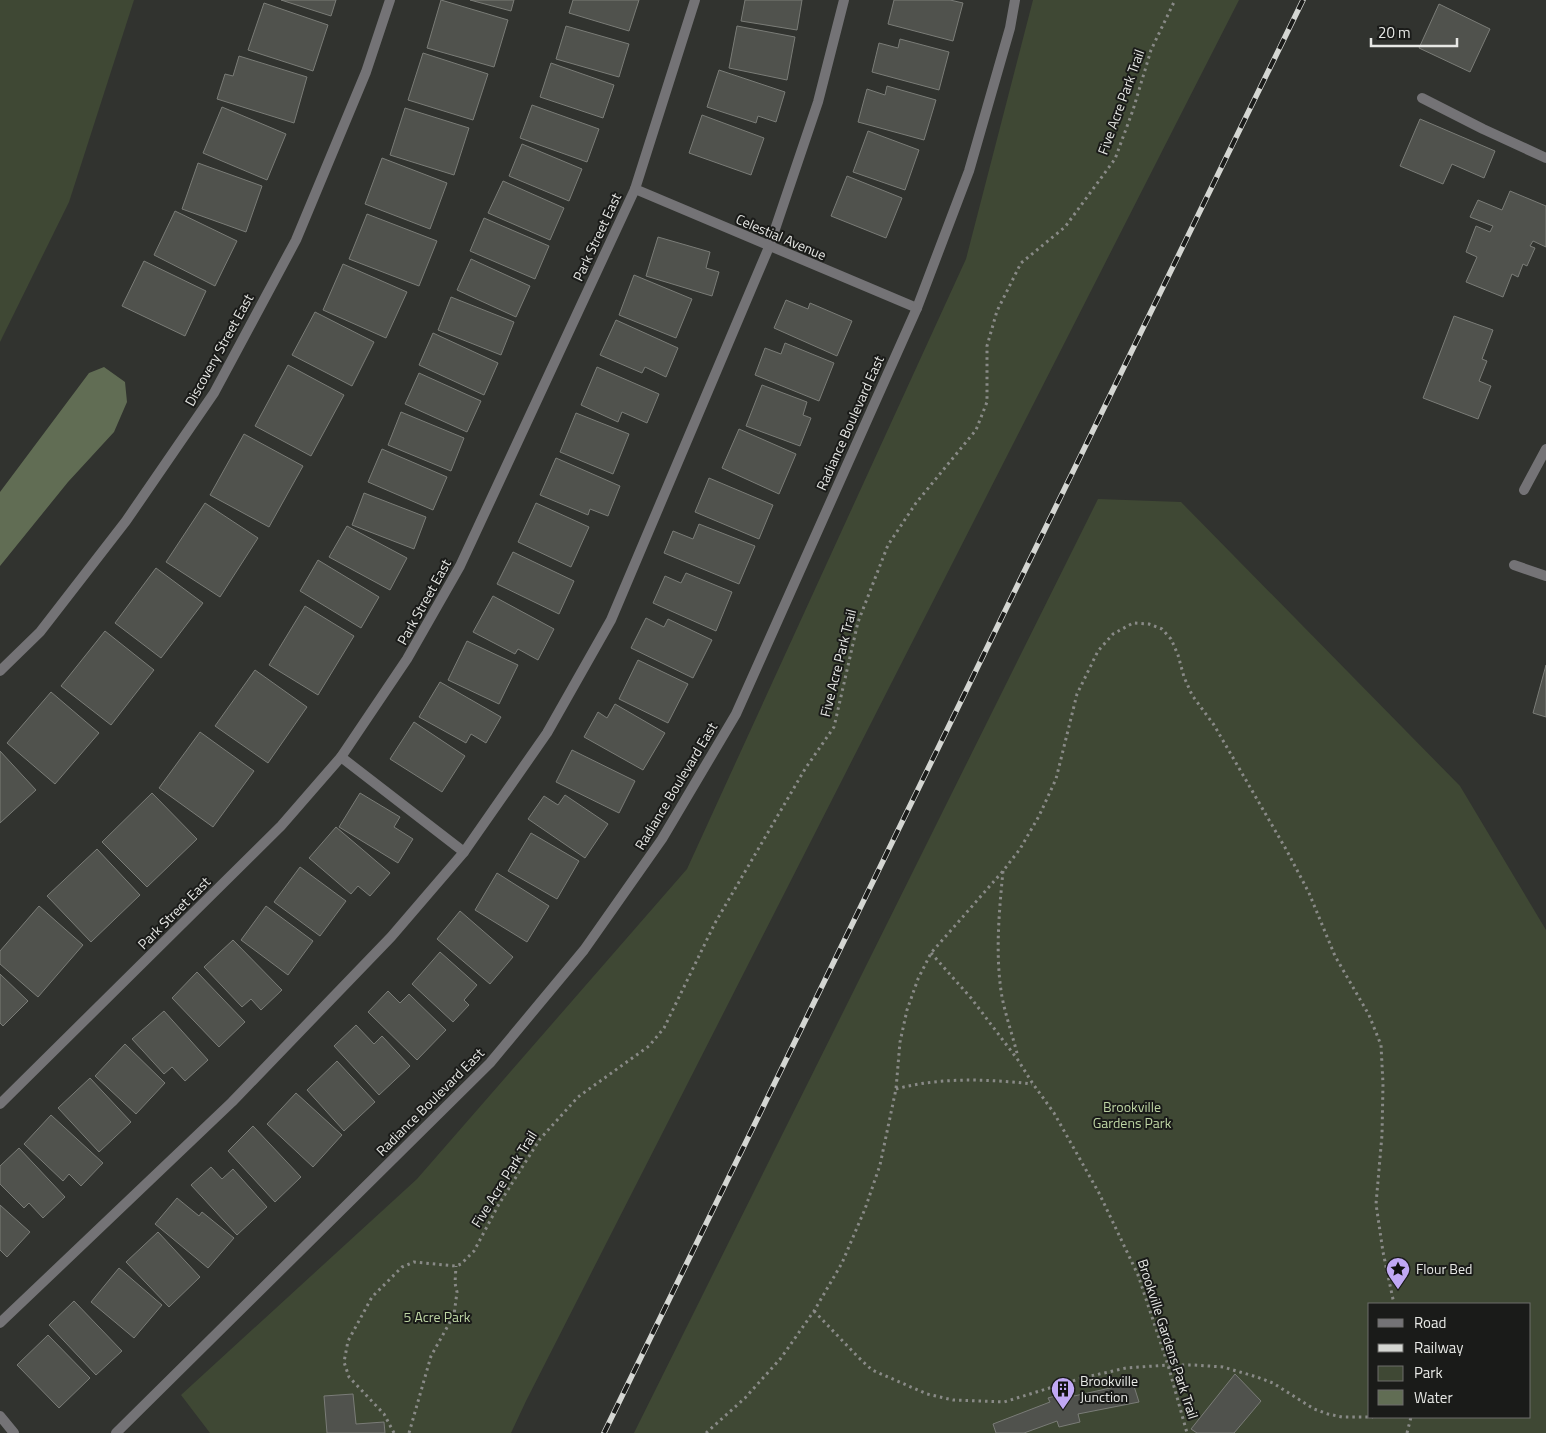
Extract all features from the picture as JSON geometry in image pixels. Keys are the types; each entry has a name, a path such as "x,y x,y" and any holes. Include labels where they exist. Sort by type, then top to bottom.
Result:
{"street":[{"name":"Discovery Street East","path":"0,671 40,632 126,521 214,393 296,240 366,72 390,0"},
{"name":"Park Street East","path":"0,1104 282,826 342,756 407,659 460,566 635,189 695,0"},
{"path":"0,1324 232,1102 391,937 464,852 547,733 611,620 769,247 818,102 844,0"},
{"name":"Radiance Boulevard East","path":"116,1433 490,1063 584,950 662,839 736,714 916,308 969,171 1010,28 1015,0"},
{"path":"1422,98 1546,158"},
{"name":"Celestial Avenue","path":"635,189 916,308"},
{"path":"1524,490 1546,448"},
{"path":"1514,564 1546,576"},
{"path":"342,756 464,852"},
{"path":"0,1416 14,1433"}],"path":[{"name":"Five Acre Park Trail","path":"456,1266 474,1252 499,1204 540,1139 578,1097 649,1046 664,1028 715,923 805,769 834,727 858,622 888,544 916,503 976,430 987,402 987,346 997,310 1021,262 1064,227 1115,159 1133,110 1151,50 1175,0"},
{"path":"706,1433 745,1398 781,1358 814,1311 842,1263 866,1209 880,1165 896,1089 900,1042 907,1010 918,979 931,953 1020,849 1039,816 1056,779 1078,694 1098,651 1113,634 1133,623 1148,624 1162,629 1171,640 1192,695 1214,725 1288,852 1335,956 1369,1015 1381,1045 1383,1084 1382,1126 1376,1204 1383,1252 1394,1303"},
{"path":"1003,871 998,921 999,974 1002,999 1018,1060"},
{"name":"Brookville Gardens Park Trail","path":"931,953 971,998 1018,1060 1054,1113 1099,1193 1138,1275 1168,1365 1187,1433"},
{"path":"896,1089 917,1083 938,1081 1033,1084"},
{"path":"394,1433 384,1414 349,1377 344,1362 348,1341 372,1297 402,1267 414,1262 456,1266 455,1283 457,1292 454,1315 431,1356 409,1433"},
{"path":"814,1311 872,1370 927,1394 953,1400 1004,1402 1082,1378 1126,1368 1168,1365 1223,1367 1273,1383 1314,1410 1342,1417 1368,1417"},
{"path":"1407,1433 1411,1418"}],"green space":[{"path":"0,0 134,0 69,202 0,342"},
{"name":"5 Acre Park","path":"1033,0 1239,0 511,1433 210,1433 181,1395 417,1179 687,869 966,259"},
{"name":"Brookville Gardens Park","path":"1098,499 1181,502 1460,786 1546,930 1546,1433 634,1433"}],"water":[{"path":"104,367 125,382 127,402 114,432 68,482 0,566 0,492 89,373"}],"building":[{"path":"281,0 336,0 331,16"},
{"path":"441,0 508,20 494,67 427,48"},
{"path":"470,0 514,0 511,11"},
{"path":"573,0 639,0 629,31 569,13"},
{"path":"745,0 802,0 797,30 741,21"},
{"path":"894,0 950,0 963,3 953,41 888,24"},
{"path":"264,3 328,25 313,71 248,50"},
{"path":"1439,4 1490,29 1470,72 1419,48"},
{"path":"566,26 629,44 619,77 556,59"},
{"path":"737,26 795,37 787,80 729,68"},
{"path":"900,39 949,52 939,90 872,72 879,43 898,48"},
{"path":"423,53 488,74 473,120 408,100"},
{"path":"239,56 307,77 294,123 217,99 225,74 233,76"},
{"path":"551,63 614,85 603,118 540,97"},
{"path":"719,70 785,92 776,122 758,116 756,123 707,107"},
{"path":"887,86 936,100 924,140 858,122 867,89 885,95"},
{"path":"532,105 599,129 587,162 520,138"},
{"path":"222,107 286,134 267,180 203,153"},
{"path":"405,108 469,128 454,175 390,155"},
{"path":"702,115 764,138 751,175 689,153"},
{"path":"1420,119 1495,151 1484,178 1452,164 1443,184 1400,166"},
{"path":"868,131 919,150 905,190 853,172"},
{"path":"522,144 582,169 569,201 509,176"},
{"path":"382,158 447,183 430,229 365,204"},
{"path":"198,163 262,186 246,232 182,209"},
{"path":"847,176 902,198 886,238 831,216"},
{"path":"503,181 564,208 550,240 488,213"},
{"path":"1510,191 1546,206 1546,247 1533,241 1530,246 1535,248 1527,266 1523,264 1518,277 1512,274 1503,297 1466,282 1477,257 1466,252 1476,226 1490,232 1493,226 1470,217 1478,200 1502,210"},
{"path":"175,211 237,241 215,286 154,255"},
{"path":"367,214 437,241 419,286 349,259"},
{"path":"484,218 549,246 535,279 470,251"},
{"path":"658,237 710,252 706,268 719,272 712,296 646,276"},
{"path":"471,259 530,286 516,317 457,290"},
{"path":"144,261 206,291 185,336 122,306"},
{"path":"343,264 407,292 386,338 323,310"},
{"path":"634,275 692,299 676,338 619,315"},
{"path":"451,297 514,322 501,355 438,330"},
{"path":"786,300 808,309 810,303 852,321 837,356 774,328"},
{"path":"315,312 374,342 352,386 292,355"},
{"path":"1454,316 1493,330 1482,359 1487,361 1479,381 1491,386 1478,419 1423,398"},
{"path":"616,320 678,348 666,377 645,367 642,373 600,355"},
{"path":"433,333 498,363 484,395 419,365"},
{"path":"785,343 834,363 819,401 755,375 765,348 781,354"},
{"path":"288,365 344,395 311,456 255,426"},
{"path":"597,367 659,394 647,423 622,412 618,422 581,405"},
{"path":"419,373 481,401 467,432 405,404"},
{"path":"762,385 807,402 803,415 811,418 800,446 746,426"},
{"path":"401,412 464,438 451,471 388,445"},
{"path":"576,413 629,434 613,474 560,452"},
{"path":"739,429 796,454 779,494 722,468"},
{"path":"244,434 303,466 269,527 210,495"},
{"path":"382,449 447,477 433,510 368,482"},
{"path":"556,458 620,486 608,516 590,509 588,515 540,495"},
{"path":"709,478 773,505 759,539 695,512"},
{"path":"364,493 426,517 414,549 352,525"},
{"path":"205,503 258,538 220,597 166,562"},
{"path":"536,503 589,527 571,567 518,542"},
{"path":"699,524 755,546 739,584 664,553 673,531 693,539"},
{"path":"347,526 407,558 390,590 329,557"},
{"path":"513,552 574,581 559,614 497,584"},
{"path":"318,560 379,597 361,628 300,591"},
{"path":"156,568 203,603 161,658 115,623"},
{"path":"686,573 732,592 716,631 653,603 665,576 681,583"},
{"path":"493,596 554,629 538,660 518,649 515,654 473,632"},
{"path":"305,606 354,636 318,695 269,665"},
{"path":"646,618 664,627 668,619 712,640 693,678 631,648"},
{"path":"105,631 154,670 111,725 61,686"},
{"path":"467,641 518,665 499,704 448,680"},
{"path":"638,660 688,684 668,723 619,699"},
{"path":"1546,665 1546,717 1533,713"},
{"path":"255,670 307,707 268,763 215,726"},
{"path":"440,682 501,717 486,743 471,734 466,743 419,717"},
{"path":"51,692 99,733 55,784 7,743"},
{"path":"615,704 665,733 643,770 584,737 598,712 607,718"},
{"path":"414,722 465,756 442,792 390,759"},
{"path":"200,732 254,771 213,827 159,788"},
{"path":"572,750 635,781 619,813 556,782"},
{"path":"0,751 36,790 0,823"},
{"path":"152,793 197,839 147,887 102,842"},
{"path":"360,793 400,817 394,827 413,839 398,863 339,827"},
{"path":"565,795 608,824 585,858 528,819 544,796 558,805"},
{"path":"336,827 390,873 370,896 358,886 351,894 309,858"},
{"path":"531,833 579,861 557,899 508,871"},
{"path":"97,849 140,895 91,942 47,896"},
{"path":"300,867 346,901 320,936 274,902"},
{"path":"497,873 549,906 527,942 475,910"},
{"path":"39,906 83,945 38,997 0,964 0,951"},
{"path":"266,906 313,941 288,975 241,940"},
{"path":"460,911 513,957 490,984 437,939"},
{"path":"233,940 282,990 261,1010 251,999 242,1007 204,967"},
{"path":"440,952 477,985 464,1000 469,1005 453,1022 412,984"},
{"path":"197,972 245,1022 219,1047 172,998"},
{"path":"0,974 28,1001 3,1026 0,1023"},
{"path":"388,991 400,1003 409,994 446,1030 417,1060 368,1012"},
{"path":"164,1011 208,1060 185,1081 172,1067 164,1074 132,1039"},
{"path":"356,1025 374,1044 382,1036 410,1066 379,1095 334,1046"},
{"path":"125,1044 165,1083 136,1114 95,1076"},
{"path":"337,1061 375,1102 344,1131 307,1090"},
{"path":"90,1078 131,1122 99,1152 58,1108"},
{"path":"296,1093 342,1135 313,1167 267,1124"},
{"path":"51,1115 103,1163 81,1186 69,1174 63,1181 24,1144"},
{"path":"253,1126 301,1177 275,1202 228,1151"},
{"path":"19,1148 65,1197 43,1218 29,1203 24,1208 0,1184 0,1166"},
{"path":"211,1167 222,1179 233,1169 267,1207 237,1235 191,1185"},
{"path":"177,1198 199,1216 202,1212 234,1238 208,1268 155,1224"},
{"path":"0,1205 30,1232 7,1257 0,1250"},
{"path":"158,1232 200,1277 169,1307 126,1262"},
{"path":"119,1268 162,1305 134,1338 91,1302"},
{"path":"74,1301 122,1351 96,1375 49,1325"},
{"path":"48,1335 90,1378 59,1408 17,1365"},
{"path":"1235,1374 1261,1401 1234,1433 1197,1433 1191,1429"},
{"name":"Brookville Junction","path":"1133,1383 1139,1402 1078,1414 1080,1422 1059,1427 1057,1421 1024,1433 996,1433 993,1424 1050,1402 1048,1398 1073,1391 1074,1396"},
{"path":"353,1394 356,1424 384,1422 385,1433 327,1433 324,1396"}],"railway":[{"path":"604,1433 1303,0"}],"place":[{"name":"Flour Bed","path":"1398,1290"},
{"name":"Brookville Junction","path":"1063,1410"}]}
